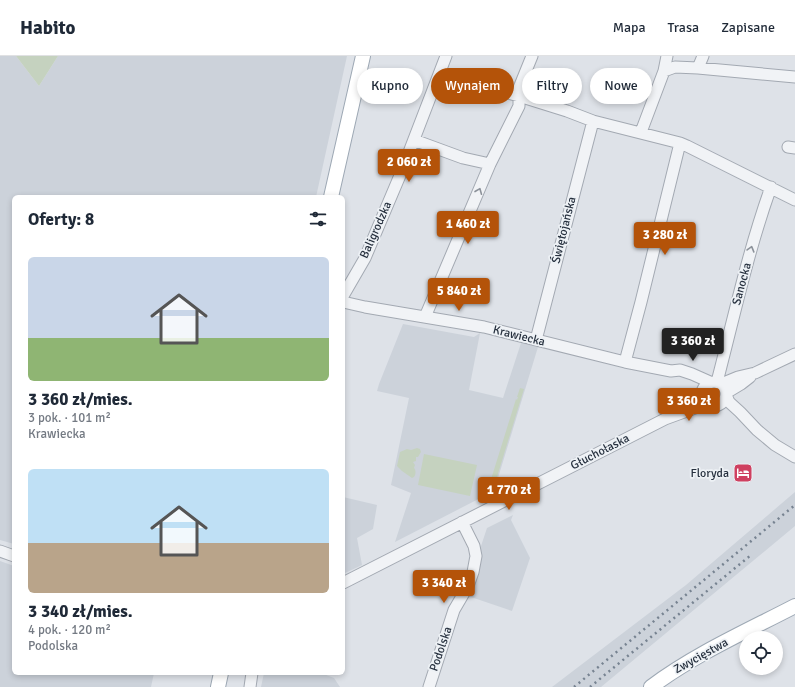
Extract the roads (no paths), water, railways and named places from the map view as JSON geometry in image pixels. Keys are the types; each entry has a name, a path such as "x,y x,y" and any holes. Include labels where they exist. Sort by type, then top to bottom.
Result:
{"main road":[{"path":"331,195 362,56"},
{"name":"Zwycięstwa","path":"652,687 666,676 694,659 795,606"},
{"path":"218,687 221,675"},
{"path":"227,687 230,675"}],"street":[{"name":"Baligrodzka","path":"441,68 446,56"},
{"path":"425,318 490,164 519,106 519,88 532,56"},
{"path":"641,132 664,71 667,56"},
{"path":"698,68 703,56"},
{"path":"664,71 675,67 698,68 795,77"},
{"name":"Baligrodzka","path":"345,293 365,258 401,173 431,95"},
{"path":"514,95 567,111 592,121 641,132 680,143 795,200"},
{"name":"Świętojańska","path":"536,340 592,121"},
{"path":"414,140 463,158 490,164"},
{"path":"625,362 680,143"},
{"name":"Sanocka","path":"720,387 740,290 756,231 771,187"},
{"name":"Krawiecka","path":"345,302 425,318 484,327 625,362 671,370 680,370 720,387 729,402 756,430"},
{"path":"720,387 725,399 722,403 714,406 703,396 704,386 720,387 738,377 755,373 795,354"},
{"name":"Krawiecka","path":"671,370 698,386 703,396"},
{"name":"Głuchołaska","path":"345,582 665,419 703,396"},
{"name":"Krawiecka","path":"718,405 734,417 756,430 775,445 795,457"},
{"name":"Podolska","path":"428,687 454,610 468,586 473,572 476,556 474,546 462,522"},
{"path":"0,551 12,555"},
{"path":"250,687 252,675"}],"railway":[{"path":"574,687 795,505"},
{"path":"590,687 751,555"}],"place":[{"name":"Floryda","path":"743,473"}]}
